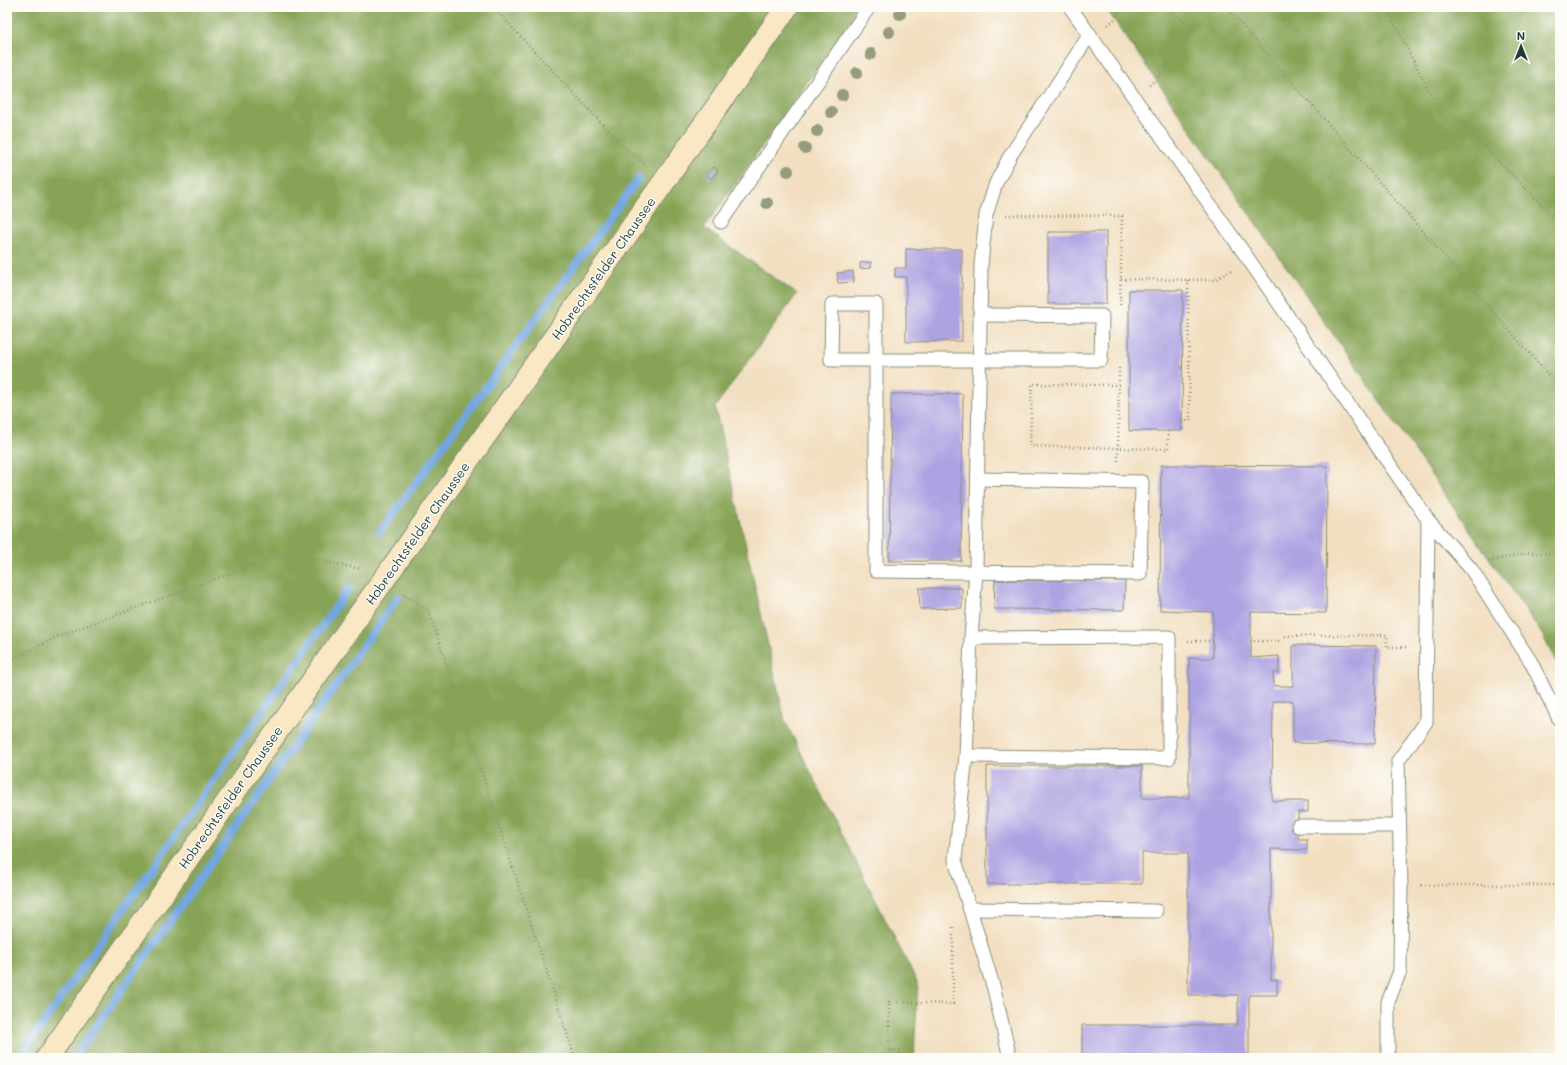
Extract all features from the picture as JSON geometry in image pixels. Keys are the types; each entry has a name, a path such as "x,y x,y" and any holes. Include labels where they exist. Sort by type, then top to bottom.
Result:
{"main road":[{"name":"Hobrechtsfelder Chaussee","path":"47,1058 787,7"}],"lane":[{"path":"721,222 869,7"},
{"path":"1070,7 1092,36 1249,260 1428,520 1471,569 1531,662 1560,721"},
{"path":"1010,1058 982,944 955,860 966,756 971,638 976,572 981,265 986,215 996,183 1010,156 1092,36"},
{"path":"978,479 1142,482 1140,574 876,571 876,360 876,304 832,304 831,360 876,360 979,360 1101,360 1102,316 980,315"},
{"path":"1388,1058 1388,1002 1400,971 1401,885 1398,761 1426,722 1428,520"},
{"path":"966,756 1169,758 1169,637 971,638"},
{"path":"1298,826 1399,826"},
{"path":"970,909 1156,911"}],"path":[{"path":"492,7 624,147 665,181"},
{"path":"1092,36 1114,20 1122,7"},
{"path":"1134,96 1156,80 1192,27 1165,7"},
{"path":"1226,7 1560,388"},
{"path":"1386,7 1429,91 1560,223"},
{"path":"1121,279 1214,280"},
{"path":"1182,421 1190,421 1188,280"},
{"path":"1119,385 1032,384 1030,446 1168,449 1168,431"},
{"path":"1491,560 1530,553 1560,554"},
{"path":"7,662 58,636 273,558 303,557 358,567 429,611 575,1058"},
{"path":"1250,641 1283,641 1283,636 1387,635 1387,647 1426,647"},
{"path":"1401,885 1560,885"},
{"path":"900,1058 900,1050 889,1051 889,1002 953,1004 953,909 970,909"}],"green space":[{"path":"7,7 861,7 704,228 797,294 715,407 785,721 918,984 914,1058 7,1058"},
{"path":"1105,7 1560,7 1560,670 1542,634"}],"building":[{"path":"714,167 718,170 711,179 707,175"},
{"path":"1048,232 1106,232 1106,304 1048,304"},
{"path":"906,249 962,249 962,341 906,342 906,277 895,277 895,268 906,268"},
{"path":"871,262 871,268 860,269 860,263"},
{"path":"853,271 854,282 838,283 837,273"},
{"path":"1129,290 1183,290 1182,431 1129,431"},
{"path":"891,394 963,394 961,561 889,561"},
{"path":"1161,465 1327,466 1326,613 1251,612 1251,658 1279,656 1279,673 1273,673 1274,686 1293,686 1293,645 1376,646 1375,744 1293,743 1293,701 1273,701 1272,801 1308,801 1308,812 1298,812 1298,839 1307,839 1307,850 1271,849 1271,980 1277,980 1277,995 1249,995 1249,1058 1082,1058 1082,1025 1238,1025 1238,995 1188,995 1188,853 1142,853 1142,884 987,884 987,766 1142,766 1142,798 1189,798 1189,658 1213,658 1213,612 1160,610"},
{"path":"995,580 1125,581 1124,610 994,609"},
{"path":"919,588 962,588 962,608 920,609"}],"waterway":[{"path":"380,532 639,178"},
{"path":"19,1058 349,588"},
{"path":"74,1058 398,597"}]}
